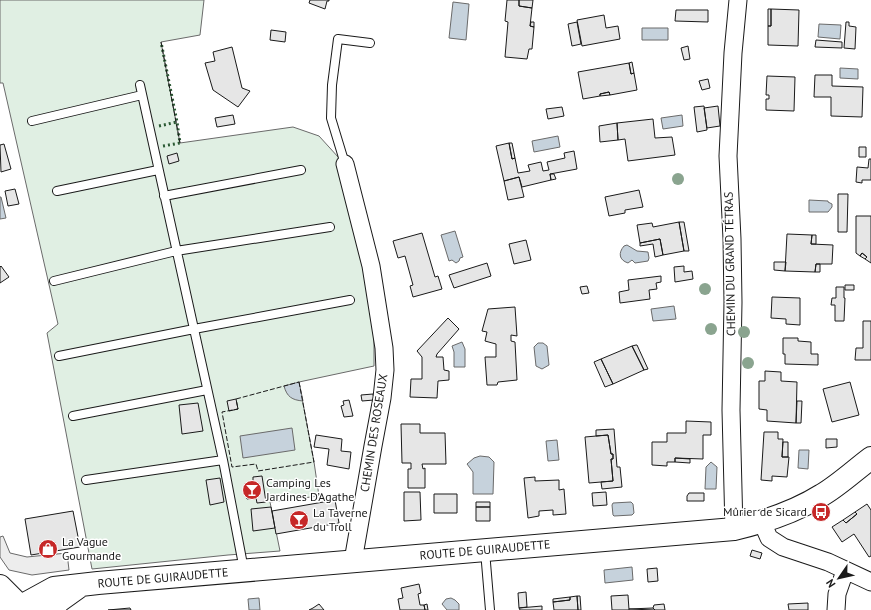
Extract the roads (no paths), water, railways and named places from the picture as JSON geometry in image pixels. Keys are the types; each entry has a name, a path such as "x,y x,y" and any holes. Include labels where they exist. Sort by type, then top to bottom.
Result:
{"street":[{"name":"CHEMIN DU GRAND TÉTRAS","path":"734,529 731,410 733,302 732,239 728,156 732,53 738,0"},
{"name":"CHEMIN DES ROSEAUX","path":"345,164 371,266 384,348 385,370 382,398 353,562"},
{"name":"ROUTE DE GUIRAUDETTE","path":"18,607 54,588 98,583 734,529 762,522 797,508 823,495 871,458"},
{"path":"762,522 769,538 783,547 828,562 871,582"},
{"path":"836,610 837,594 845,571"},
{"path":"0,586 18,607"},
{"name":"ROUTE DE GUIRAUDETTE","path":"52,610 59,601 81,586"}],"lane":[{"path":"345,164 331,118 332,85 338,39 370,43"},
{"path":"140,86 223,460 244,571"},
{"path":"32,121 142,95"},
{"path":"57,191 158,170"},
{"path":"164,196 301,170"},
{"path":"54,281 176,250 330,227"},
{"path":"59,356 350,300"},
{"path":"73,416 207,390"},
{"path":"86,480 223,460"},
{"path":"485,550 490,610"}],"place":[{"name":"Camping Les Jardines D’Agathe","path":"252,490"},
{"name":"Mûrier de Sicard","path":"821,512"},
{"name":"La Taverne du Troll","path":"299,520"},
{"name":"La Vague Gourmande","path":"48,549"}]}
